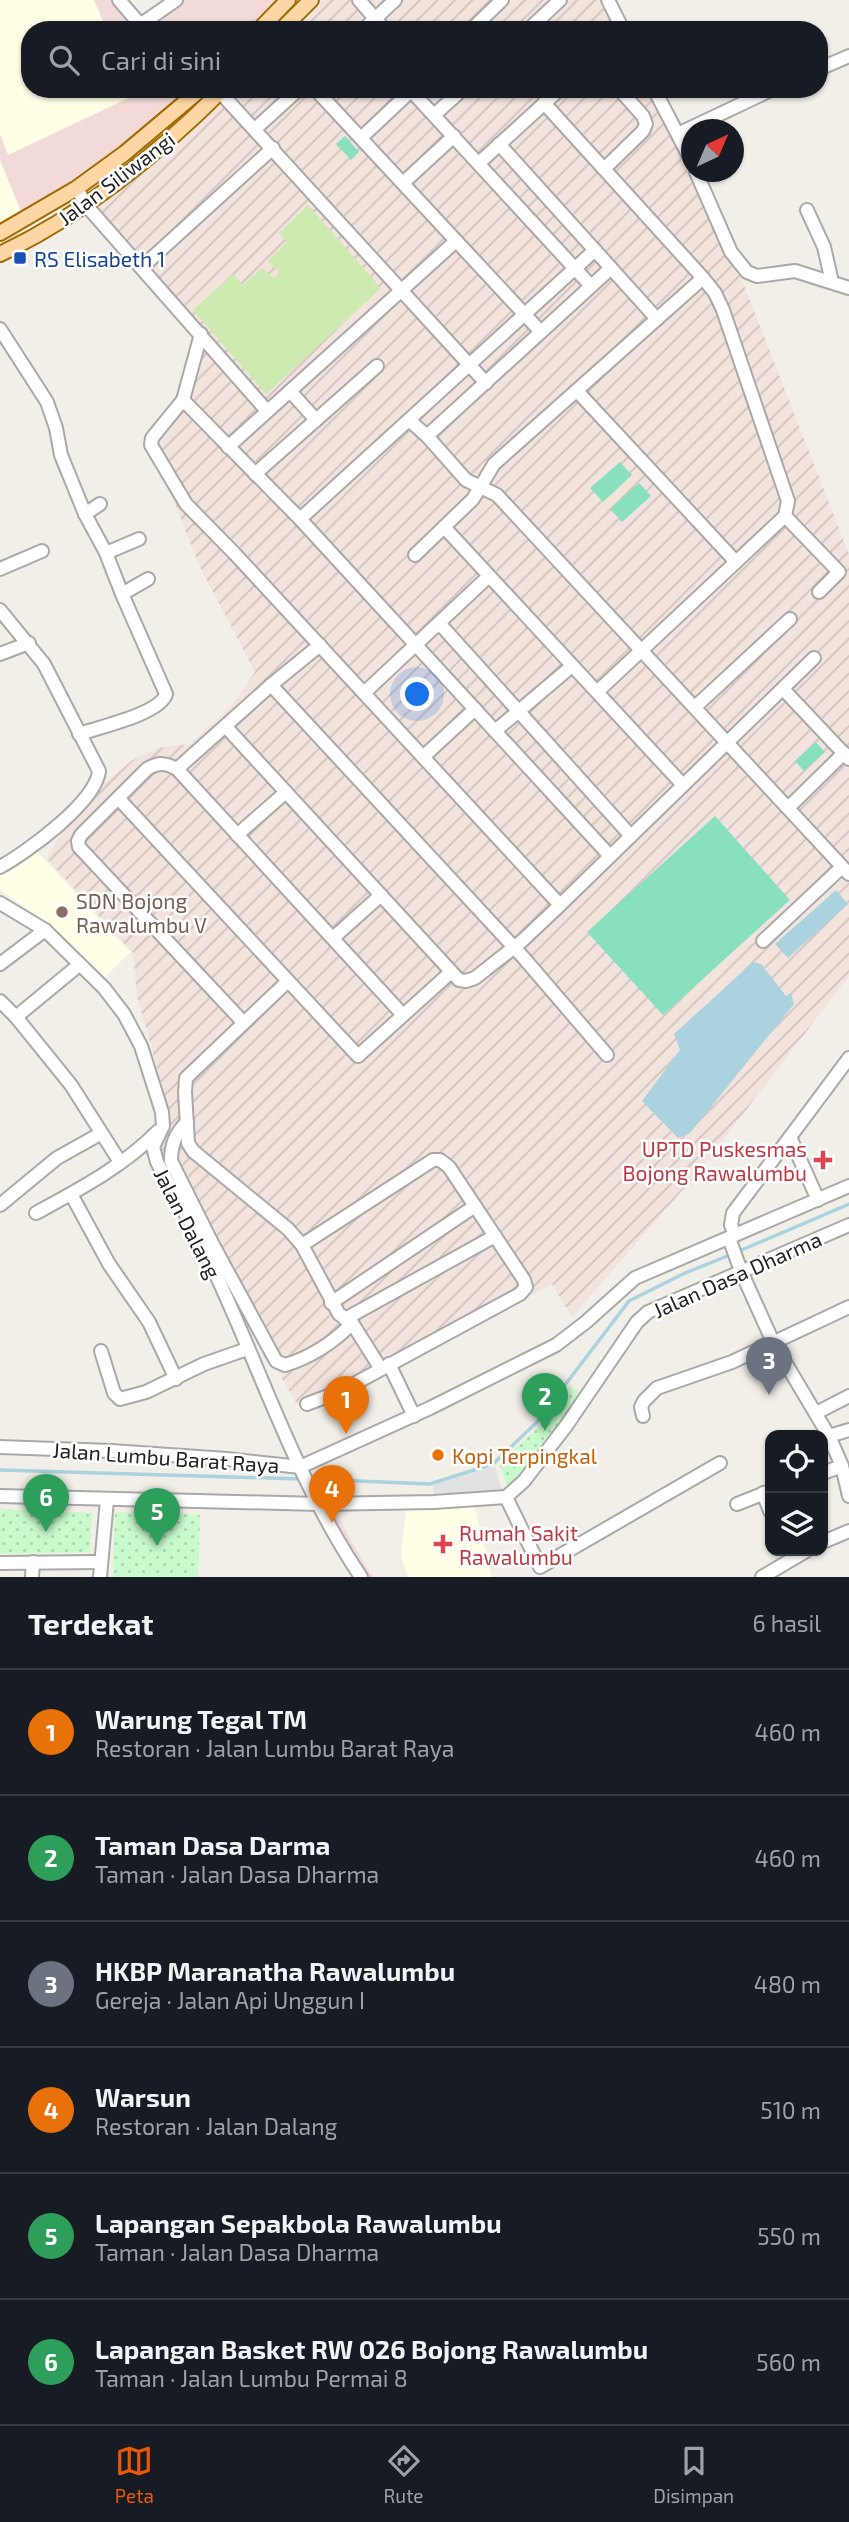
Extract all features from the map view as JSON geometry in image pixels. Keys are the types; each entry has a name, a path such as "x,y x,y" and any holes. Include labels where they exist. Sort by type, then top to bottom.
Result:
{"main road":[{"path":"268,21 288,0"},
{"path":"290,21 311,0"},
{"name":"Jalan Siliwangi","path":"0,233 77,188 125,153 188,98"},
{"name":"Jalan Siliwangi","path":"0,254 54,226 85,204 181,129 212,98"}],"street":[{"path":"119,0 137,21"},
{"path":"150,21 176,0"},
{"path":"359,0 378,21"},
{"path":"372,21 395,0"},
{"path":"480,21 502,0"},
{"path":"538,21 560,0"},
{"path":"608,0 618,21"},
{"path":"828,65 849,56"},
{"path":"227,98 486,383"},
{"path":"255,129 289,98"},
{"path":"323,98 541,332"},
{"path":"361,138 403,98"},
{"path":"421,98 591,286"},
{"path":"435,115 453,98"},
{"path":"478,163 550,98"},
{"path":"604,169 643,131 646,124 643,116 627,98"},
{"path":"659,98 681,140"},
{"path":"678,134 754,98"},
{"path":"544,103 715,293 788,501 785,516 597,692"},
{"path":"403,183 454,136"},
{"path":"499,144 657,319"},
{"path":"142,267 273,148"},
{"path":"700,182 731,252 747,272 757,276 795,271 849,288"},
{"path":"77,188 85,204 267,411"},
{"path":"807,210 824,247 832,282"},
{"path":"229,447 456,241"},
{"path":"300,519 595,250"},
{"path":"427,436 611,268"},
{"path":"415,555 473,499 495,464 704,278"},
{"path":"0,329 47,402 61,455 85,514 106,553 166,694 164,701 154,709 79,734"},
{"path":"201,334 183,400 152,438 151,444 186,504 560,905"},
{"path":"255,474 377,366"},
{"path":"290,391 316,420"},
{"path":"577,391 736,562"},
{"path":"183,400 300,519 610,856"},
{"path":"409,420 466,480 497,495 843,868"},
{"path":"85,514 100,504"},
{"path":"785,516 839,572 819,592"},
{"path":"444,527 682,785"},
{"path":"106,553 139,539"},
{"path":"0,569 42,551"},
{"path":"364,693 489,576"},
{"path":"122,594 149,579"},
{"path":"0,610 44,664 99,771 96,782 53,831 29,850 0,867"},
{"path":"695,707 790,619"},
{"path":"439,623 631,836"},
{"path":"0,654 29,643"},
{"path":"177,769 320,645"},
{"path":"226,727 459,981 466,981 475,978 560,905 814,659"},
{"path":"495,731 572,666"},
{"path":"271,685 513,947 607,1055"},
{"path":"783,689 846,756 788,808"},
{"path":"423,757 475,709"},
{"path":"243,1022 79,847 81,835 147,769 156,764 168,764 177,769 403,1015"},
{"path":"237,835 286,792"},
{"path":"118,798 358,1056 451,972"},
{"path":"763,941 843,868 849,854"},
{"path":"333,938 381,895"},
{"name":"Jalan Dalang","path":"0,904 45,930 104,988 124,1014 141,1046 162,1112 163,1126 153,1147 157,1162 205,1250 291,1452 342,1548 361,1577"},
{"path":"0,964 45,930"},
{"path":"16,1017 79,965"},
{"path":"288,981 186,1078 188,1143 193,1151 288,1229 302,1244 331,1303 385,1366 414,1416"},
{"path":"0,1001 71,1085 120,1162"},
{"path":"849,1058 733,1213 731,1225 740,1269 785,1366 829,1436 842,1466 849,1496"},
{"path":"187,1122 177,1133 171,1150 171,1161 276,1361 285,1365 296,1362 341,1336 348,1321 495,1236"},
{"path":"36,1213 120,1162 163,1126"},
{"path":"0,1205 57,1158 100,1134"},
{"path":"790,1137 818,1200"},
{"path":"302,1244 433,1160 440,1160 449,1167 526,1287 524,1291 341,1391 307,1405"},
{"name":"Jalan Lumbu Barat Raya","path":"0,1447 150,1454 302,1471 556,1345 635,1278 732,1239 849,1186"},
{"path":"71,1194 109,1264 149,1322 176,1378"},
{"path":"331,1303 475,1206"},
{"name":"Jalan Dasa Dharma","path":"506,1497 524,1481 637,1322 648,1312 740,1269 849,1225"},
{"path":"643,1416 641,1407 644,1401 657,1388 732,1362 849,1307"},
{"path":"101,1351 114,1393 120,1399 146,1392 204,1364 247,1349"},
{"path":"816,1413 849,1396"},
{"path":"829,1436 849,1430"},
{"path":"0,1496 319,1504 434,1502 506,1497 540,1567 720,1463"},
{"path":"828,1471 842,1466"},
{"path":"737,1503 765,1493"},
{"path":"100,1577 107,1500"},
{"path":"828,1540 849,1531"},
{"path":"762,1577 787,1556"},
{"path":"32,1577 33,1562"},
{"path":"0,1563 100,1562"}],"shaded area":[{"path":"0,0 117,0 133,21 21,21 21,98 190,98 125,153 0,231"},
{"path":"0,0 94,0 103,21 21,21 21,98 129,98 8,155 0,134"},
{"path":"182,0 277,0 282,6 268,21 154,21"},
{"path":"311,0 610,0 620,21 290,21"},
{"path":"212,98 659,98 681,145 681,182 698,182 731,252 849,554 849,976 701,1169 572,1317 552,1284 341,1395 300,1409 253,1330 161,1156 161,1143 169,1127 168,1108 137,996 133,953 47,859 60,834 105,783 135,758 158,748 190,744 230,707 255,672 199,565 151,443 176,412 201,334 85,204"},
{"path":"0,160 22,214 0,224"},
{"name":"SDN Bojong Rawalumbu V","path":"35,849 130,952 104,978 52,926 0,890 0,870"},
{"path":"495,1466 503,1495 434,1501 433,1485"},
{"name":"Rumah Sakit Rawalumbu","path":"474,1505 492,1577 408,1577 401,1556 406,1508"},
{"path":"334,1510 373,1577 363,1577 325,1511"}],"green space":[{"path":"345,136 359,152 351,160 336,144"},
{"path":"308,205 381,288 266,394 193,310 233,274 243,285 262,268 274,278 279,272 268,261 287,242 279,233"},
{"path":"620,462 632,475 603,502 590,488"},
{"path":"639,483 651,496 622,522 610,509"},
{"path":"816,742 825,752 804,771 795,761"},
{"path":"715,816 790,900 663,1015 587,932"},
{"path":"570,1386 583,1394 508,1489 499,1463 540,1426"},
{"path":"0,1509 92,1513 90,1552 0,1554"},
{"path":"115,1512 200,1515 198,1577 113,1577"}],"water":[{"path":"836,890 848,904 788,958 775,944"},
{"path":"753,962 761,964 786,996 791,993 794,1004 690,1133 678,1138 642,1101 680,1050 674,1034"}],"waterway":[{"path":"737,1252 849,1204"},
{"path":"310,1479 430,1484 493,1464 536,1423 629,1301 685,1273 730,1255"},
{"path":"0,1470 302,1479"}],"place":[{"name":"RS Elisabeth 1","path":"20,258"},
{"name":"SDN Bojong Rawalumbu V","path":"62,912"},
{"name":"UPTD Puskesmas Bojong Rawalumbu","path":"823,1160"},
{"name":"HKBP Maranatha Rawalumbu","path":"769,1395"},
{"name":"Taman Dasa Darma","path":"545,1431"},
{"name":"Warung Tegal TM","path":"346,1434"},
{"name":"Kopi Terpingkal","path":"438,1455"},
{"name":"Warsun","path":"332,1523"},
{"name":"Lapangan Basket RW 026 Bojong Rawalumbu","path":"46,1532"},
{"name":"Rumah Sakit Rawalumbu","path":"443,1544"},
{"name":"Lapangan Sepakbola Rawalumbu","path":"157,1546"}]}
